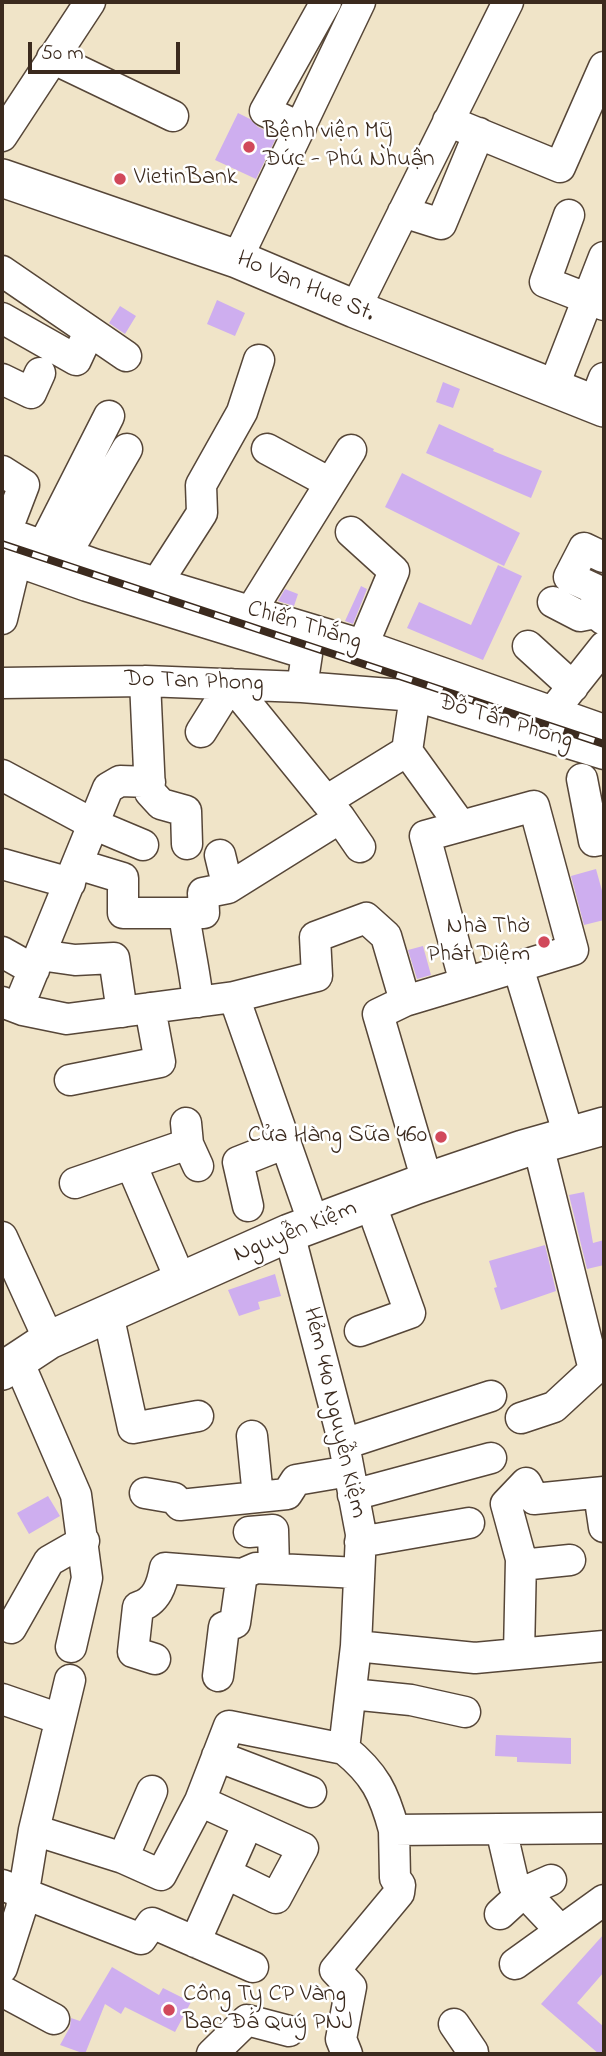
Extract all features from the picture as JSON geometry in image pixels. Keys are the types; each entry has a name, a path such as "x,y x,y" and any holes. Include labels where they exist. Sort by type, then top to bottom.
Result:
{"main road":[{"name":"Ho Van Hue St.","path":"2,177 237,259 553,388 601,397"},
{"name":"Nguyễn Kiệm","path":"10,1366 50,1340 301,1228 427,1181 604,1126"}],"street":[{"path":"2,136 90,2"},
{"path":"355,309 508,2"},
{"path":"237,259 301,128 343,4"},
{"path":"301,128 265,111 343,4"},
{"path":"52,58 173,116"},
{"path":"448,121 559,167 604,67"},
{"path":"403,212 441,224 479,133"},
{"path":"569,215 545,282 596,302"},
{"path":"553,388 596,302 604,257"},
{"path":"2,271 126,356"},
{"path":"43,299 14,325 75,360 89,332"},
{"path":"157,583 202,513 201,485 242,412 260,360"},
{"path":"2,379 31,393 40,373"},
{"path":"55,550 109,416"},
{"path":"55,550 127,449"},
{"path":"267,449 330,483"},
{"path":"251,611 351,450"},
{"path":"2,471 24,485 6,545 2,619"},
{"path":"351,532 394,571 363,645"},
{"name":"Chiến Thắng","path":"6,545 55,550 399,657 554,710 601,745"},
{"name":"Chiến Thắng","path":"6,545 88,586 307,654 302,687"},
{"path":"553,602 580,616 599,616 597,590 569,577 584,548 604,557"},
{"path":"528,646 573,687"},
{"path":"554,710 604,647"},
{"path":"399,657 407,751 461,826"},
{"path":"145,681 150,792 161,804 186,811 187,844"},
{"name":"Do Tan Phong","path":"2,683 145,681 302,687 401,695"},
{"path":"201,732 231,684 360,847"},
{"name":"Đỗ Tấn Phong","path":"401,695 601,745"},
{"path":"2,864 123,878 123,913 204,914 203,892 228,888 407,751"},
{"path":"2,775 93,824 143,845"},
{"path":"582,779 594,841 604,839"},
{"path":"149,782 120,781 108,788 37,962 10,1005 67,1019 234,997 317,976 315,937 366,918 386,936 405,1001"},
{"path":"427,1181 378,1014 405,1001 465,983 518,967 573,950 534,806 425,836 465,983"},
{"path":"220,856 228,888"},
{"path":"184,913 189,955 194,962 198,1002"},
{"path":"2,952 37,962 114,958 160,1062 70,1080"},
{"path":"518,967 599,1369 554,1407 522,1418"},
{"name":"Hẻm 440 Nguyễn Kiệm","path":"234,997 286,1143 349,1470 360,1542 356,1646 344,1749"},
{"path":"248,1206 238,1162 286,1143"},
{"path":"75,1184 190,1144"},
{"path":"131,1164 181,1281"},
{"path":"360,1331 410,1313 370,1202"},
{"path":"2,1237 50,1340"},
{"path":"108,1314 133,1428 198,1416"},
{"path":"10,1366 76,1495 87,1577 71,1647"},
{"path":"349,1470 491,1396"},
{"path":"252,1436 258,1497"},
{"path":"145,1493 174,1498 180,1505 287,1494 296,1480 349,1470 491,1458"},
{"path":"519,1654 521,1565 506,1504 526,1483 534,1499 602,1492 604,1527"},
{"path":"360,1542 469,1523"},
{"path":"249,1532 273,1530 274,1569"},
{"path":"11,1628 49,1561 84,1541"},
{"path":"521,1565 570,1560"},
{"path":"155,1659 133,1652 138,1607 147,1605 161,1588 165,1568 242,1574 256,1568 359,1573"},
{"path":"218,1676 224,1628 235,1623 242,1574"},
{"path":"356,1646 475,1658 604,1646"},
{"path":"7,1888 34,1830 70,1680"},
{"path":"351,1694 411,1700 465,1712"},
{"path":"2,1699 60,1719"},
{"path":"34,1830 122,1858 162,1875 200,1801 229,1726 344,1749 360,1762 384,1795 394,1830 395,1878 400,1885 400,1893 335,1970 351,1987 341,2039 347,2054"},
{"path":"218,1756 311,1792"},
{"path":"122,1858 152,1791"},
{"path":"200,1801 303,1848 276,1898 227,1874"},
{"path":"195,1942 248,1823"},
{"path":"394,1830 604,1828"},
{"path":"501,1829 514,1885 538,1886"},
{"path":"500,1914 538,1886"},
{"path":"538,1886 561,1931"},
{"path":"7,1888 141,1939 152,1923 253,1967"},
{"path":"2,1968 20,1909 7,1888"},
{"path":"515,1964 604,1900"},
{"path":"2,1991 54,2019"},
{"path":"212,2054 247,2020 289,2031"},
{"path":"454,2024 473,2052 471,2054"}],"building":[{"name":"Bệnh viện Mỹ Đức - Phú Nhuận","path":"238,113 277,136 256,179 215,160"},
{"path":"217,300 245,313 235,336 207,324"},
{"path":"120,306 136,316 125,334 109,323"},
{"path":"443,382 460,389 453,408 436,402"},
{"path":"439,424 494,449 493,451 542,471 531,498 426,453"},
{"path":"402,473 520,533 504,566 385,507"},
{"path":"498,565 522,576 483,660 407,628 419,602 471,625"},
{"path":"361,586 367,589 353,624 345,621"},
{"path":"285,589 298,594 294,606 278,601"},
{"path":"596,869 604,898 604,920 584,925 571,876"},
{"path":"423,946 431,975 417,979 408,950"},
{"path":"584,1192 593,1243 604,1240 604,1265 587,1269 569,1195"},
{"path":"545,1245 556,1291 501,1310 489,1261"},
{"path":"275,1274 281,1296 258,1302 260,1309 239,1316 228,1290"},
{"path":"48,1496 60,1516 29,1534 17,1513"},
{"path":"496,1735 571,1738 571,1764 517,1762 517,1757 495,1756"},
{"path":"604,1934 604,1972 577,2003 604,2027 604,2054 599,2054 541,2004"},
{"path":"112,1967 159,1995 163,1988 191,2002 175,2032 125,2007 121,2014 105,2004 85,2054 60,2045 70,2027 71,2018 80,2021"}],"railway":[{"path":"2,544 604,744"}],"place":[{"name":"Bệnh viện Mỹ Đức - Phú Nhuận","path":"249,147"},
{"name":"VietinBank","path":"120,179"},
{"name":"Nhà Thờ Phát Diệm","path":"544,942"},
{"name":"Cửa Hàng Sữa 460","path":"441,1137"},
{"name":"Công Ty CP Vàng Bạc Đá Quý PNJ","path":"169,2010"}]}
